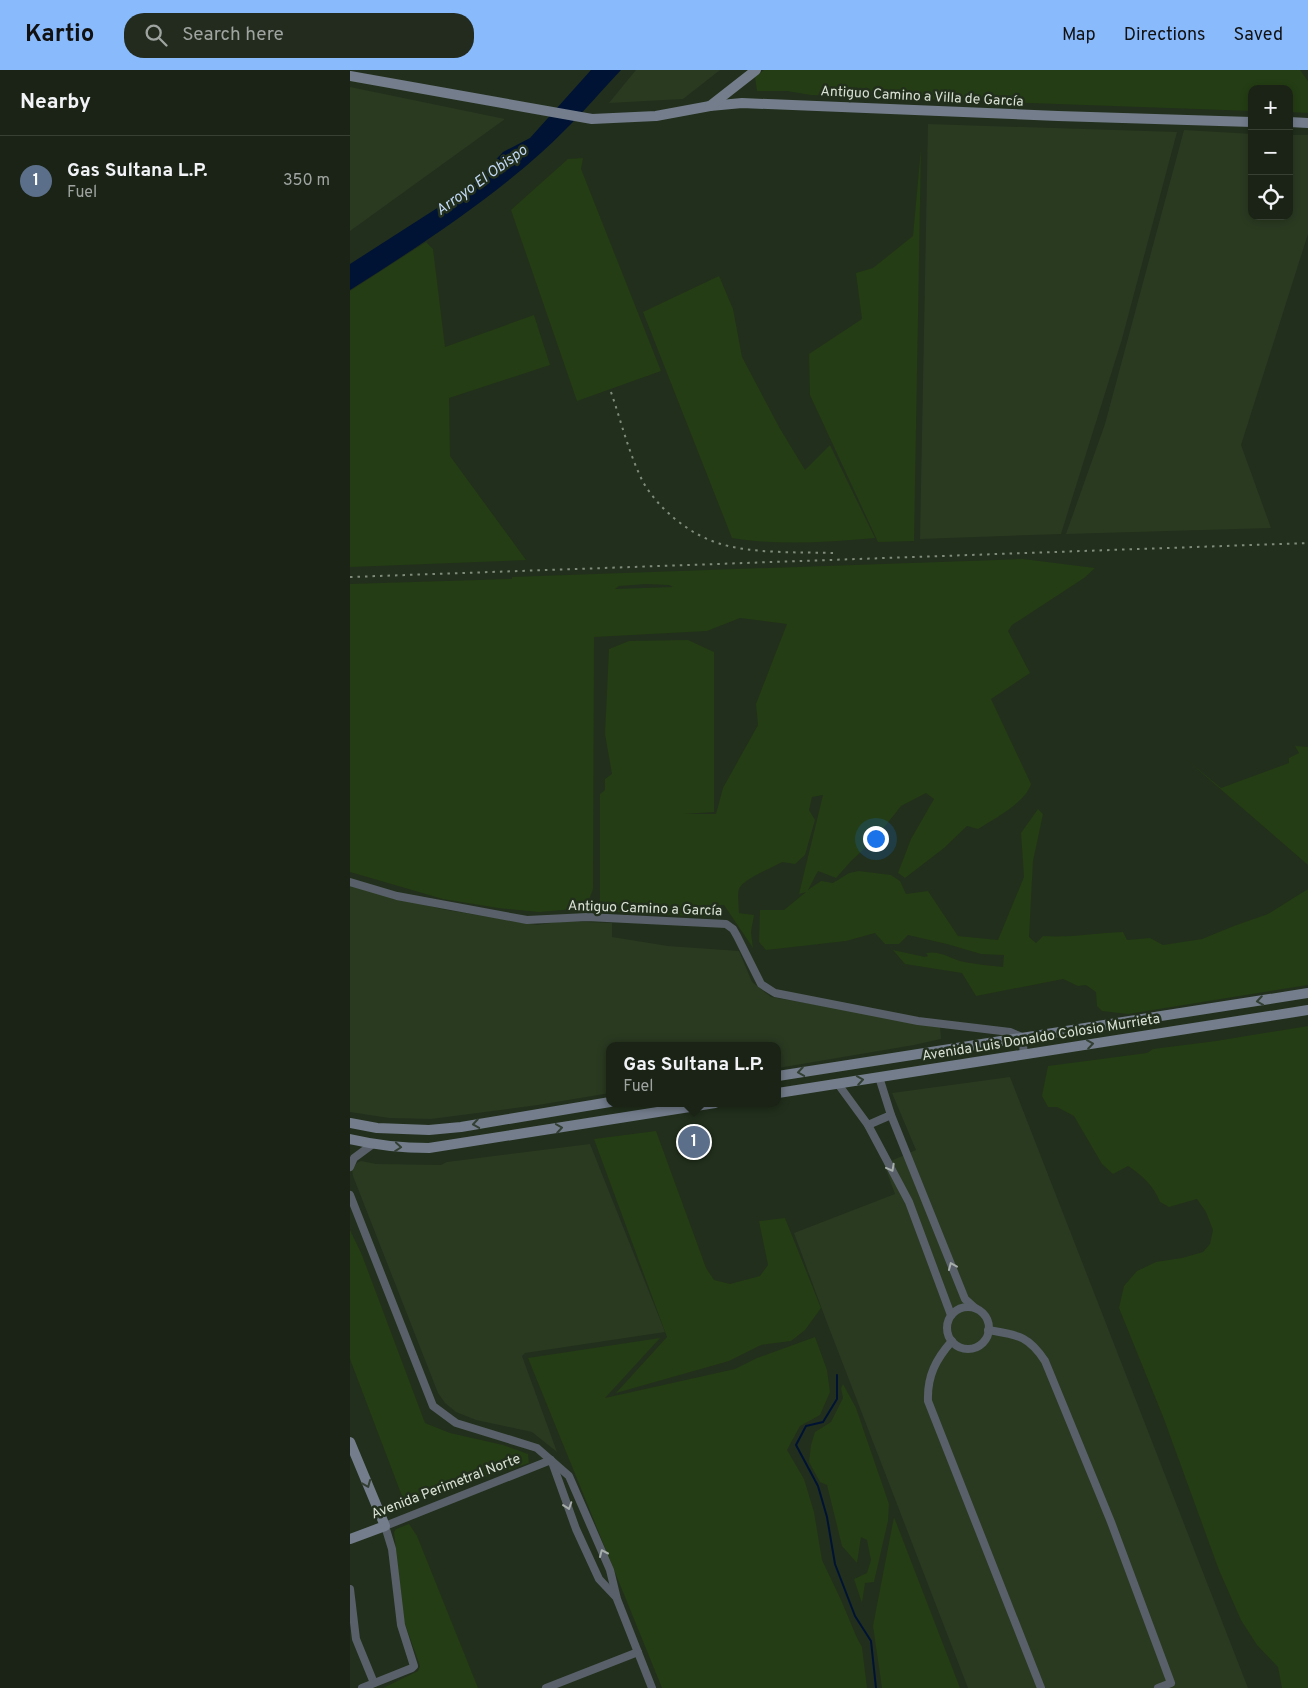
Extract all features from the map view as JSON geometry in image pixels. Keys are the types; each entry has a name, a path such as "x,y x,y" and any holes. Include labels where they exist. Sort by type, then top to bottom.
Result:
{"main road":[{"path":"710,106 756,70"},
{"name":"Antiguo Camino a Villa de García","path":"350,76 592,119 656,116 710,106 766,103 1058,116 1248,122"},
{"path":"1293,122 1308,123"},
{"name":"Avenida Luis Donaldo Colosio Murrieta","path":"781,1076 1308,993"},
{"name":"Avenida Luis Donaldo Colosio Murrieta","path":"781,1093 1308,1010"},
{"path":"350,1123 377,1128 429,1130 606,1103"},
{"path":"350,1139 404,1148 429,1148 690,1107"},
{"path":"506,1119 508,1136"},
{"path":"350,1442 385,1526"},
{"name":"Avenida Perimetral Norte","path":"350,1540 385,1526"}],"street":[{"name":"Antiguo Camino a García","path":"350,882 397,896 527,920 588,917 726,924 733,929 761,984 775,993 918,1021 1010,1032 1022,1037"},
{"path":"1022,1037 1024,1054"},
{"path":"838,1084 846,1092 868,1125 909,1202 951,1315 947,1328 952,1341 957,1346 970,1348 983,1342 988,1330 985,1316 966,1299 891,1115 879,1077"},
{"path":"868,1125 891,1115"},
{"path":"350,1167 354,1158 373,1144"},
{"path":"350,1196 432,1406 456,1423 537,1448 569,1476 610,1570 617,1599 652,1688"},
{"path":"951,1315 962,1308 975,1308"},
{"path":"988,1330 1021,1336 1039,1351 1046,1361 1171,1683 1158,1688"},
{"path":"952,1341 941,1353 930,1375 928,1401 1041,1688"},
{"path":"551,1460 576,1529 599,1580 617,1599"},
{"name":"Avenida Perimetral Norte","path":"385,1526 551,1460"},
{"path":"362,1688 414,1666 401,1625 392,1549 385,1526"},
{"path":"350,1588 356,1639 374,1683"},
{"path":"546,1688 638,1652"}],"shaded area":[{"path":"636,70 720,70 683,99 609,103"},
{"path":"764,70 1300,70 1308,81 1308,113 1293,112 1293,85 1248,85 1248,111 811,95 787,91 757,91 755,77"},
{"path":"350,87 505,119 350,231"},
{"path":"928,124 1177,132 1122,339 1061,534 920,539"},
{"path":"1184,130 1248,134 1248,220 1293,220 1293,135 1308,135 1308,234 1241,445 1271,528 1066,534 1105,424"},
{"path":"921,148 914,541 878,542 810,395 809,354 862,319 856,273 873,268 913,236"},
{"path":"583,158 581,169 661,371 577,401 511,210 568,159"},
{"path":"426,242 433,249 445,347 534,315 550,365 449,398 450,456 526,560 350,567 350,291"},
{"path":"719,276 733,309 742,357 779,427 805,470 830,445 875,538 786,543 732,538 643,312"},
{"path":"1023,559 1095,568 1084,578 1012,625 1008,631 1030,673 991,699 1031,784 1023,797 1009,810 978,829 967,826 944,848 905,878 898,873 911,839 934,799 926,793 901,806 875,839 836,878 818,871 808,890 821,881 833,883 849,873 859,871 891,875 900,881 906,894 928,891 958,936 998,940 1024,877 1021,833 1038,809 1043,814 1033,861 1029,937 1036,943 1043,936 1123,932 1127,940 1150,938 1163,945 1202,939 1268,914 1308,889 1308,985 1128,1014 1102,1011 1097,1006 1096,992 1086,985 1078,986 1063,979 976,996 962,973 905,964 893,950 925,957 928,956 926,953 931,952 964,962 1003,967 1004,955 981,954 908,935 899,944 885,944 875,933 846,941 766,950 759,942 760,910 784,910 806,892 799,894 823,795 812,797 809,810 815,820 805,855 795,864 782,862 758,874 746,881 739,889 739,913 754,915 751,932 753,948 724,905 714,905 715,911 705,917 600,911 600,794 605,790 605,779 612,774 605,734 609,649 629,641 688,640 714,652 714,812 684,814 716,814 723,788 758,725 756,704 787,624 740,618 707,631 594,637 593,889 586,908 539,912 498,908 443,899 350,872 350,584 512,579 512,577","holes":["669,585 673,587 615,589 619,586"]},
{"path":"1295,746 1308,747 1308,865 1187,760 1221,788 1289,763 1289,758 1299,753"},
{"path":"350,885 441,909 537,925 563,921 612,923 612,937 668,946 739,951 752,982 771,997 940,1026 941,1039 781,1067 781,1042 606,1042 606,1094 431,1119 389,1118 350,1112"},
{"path":"1308,1026 1308,1688 1282,1688 1278,1667 1257,1645 1241,1620 1219,1570 1164,1419 1119,1308 1124,1286 1137,1271 1156,1262 1203,1252 1210,1244 1213,1230 1206,1212 1197,1199 1169,1207 1160,1202 1147,1181 1128,1166 1113,1174 1102,1164 1074,1116 1057,1107 1048,1107 1042,1096 1048,1066 1147,1053 1153,1049"},
{"path":"1010,1077 1248,1688 968,1688 794,1233 895,1194 884,1164 916,1150 892,1093"},
{"path":"656,1131 706,1268 714,1280 730,1284 760,1276 768,1265 759,1221 785,1218 821,1308 805,1330 791,1341 761,1345 729,1361 616,1393 667,1337 594,1139"},
{"path":"590,1144 665,1332 525,1353 522,1356 557,1452 532,1432 476,1420 456,1412 445,1403 438,1393 353,1176 352,1169 361,1161 376,1164 441,1165 447,1162"},
{"path":"350,1230 362,1255 425,1423 450,1433 503,1445 528,1454 529,1463 471,1482 436,1490 405,1504 350,1359"},
{"path":"815,1337 827,1370 830,1392 820,1415 800,1426 787,1450 804,1479 814,1512 822,1560 862,1647 867,1688 662,1688 528,1358 660,1338 605,1398 735,1369 757,1358"},
{"path":"843,1384 856,1408 889,1504 888,1521 874,1582 865,1583 862,1603 854,1579 867,1573 871,1560 867,1540 861,1537 857,1563 842,1546 827,1485 820,1482 809,1462 815,1432 831,1422 843,1398 841,1388"},
{"path":"894,1517 960,1688 882,1688 873,1626"},
{"path":"409,1524 417,1536 478,1688 383,1688 418,1671 420,1666 404,1621 394,1532 396,1529"}],"water":[{"name":"Arroyo El Obispo","path":"591,70 621,70 562,133 520,171 449,225 350,290 350,264 470,187 503,152 530,138"}],"waterway":[{"path":"837,1375 837,1399 823,1422 806,1426 796,1445 818,1486 827,1517 835,1564 855,1616 871,1641 876,1688"}],"railway":[{"path":"611,392 629,449 643,482 658,502 680,523 706,539 731,547 776,552 835,553"},
{"path":"350,577 1308,543"}],"place":[{"name":"Gas Sultana L.P.","path":"694,1142"}]}
